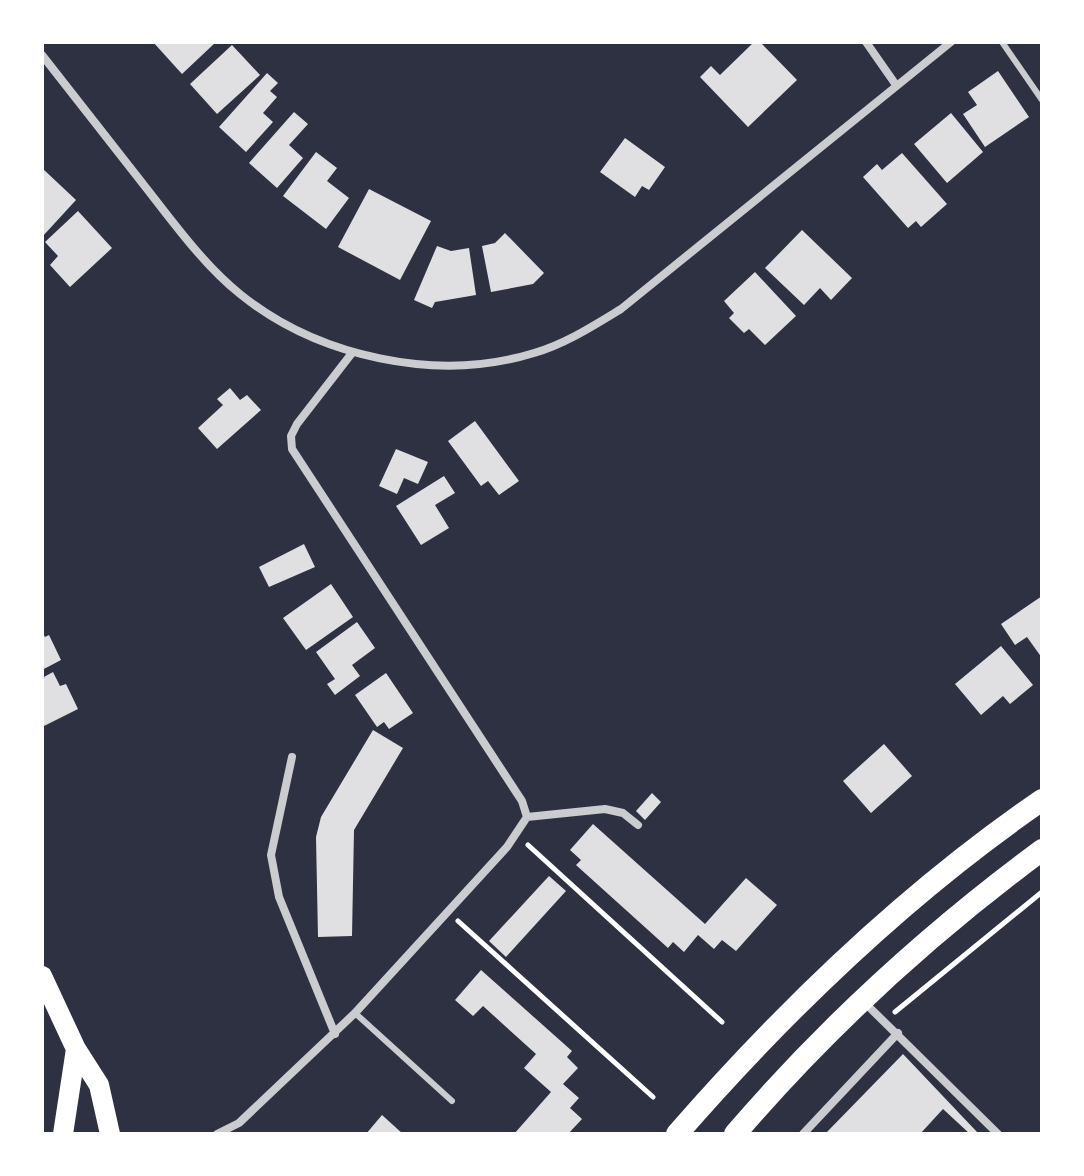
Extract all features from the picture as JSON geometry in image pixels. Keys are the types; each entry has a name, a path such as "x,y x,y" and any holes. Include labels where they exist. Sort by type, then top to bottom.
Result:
{"highway":[{"path":"677,1134 810,989 866,939 1042,800"},
{"path":"735,1134 765,1098 864,1001 980,896 1042,850"}],"main road":[{"path":"42,976 76,1049 99,1085 110,1134"},
{"path":"63,1134 76,1049"}],"street":[{"path":"866,42 896,85"},
{"path":"42,55 180,231 239,294 285,324 352,353 423,363 496,362 536,353 575,336 621,309 951,42"},
{"path":"352,353 297,424 291,436 292,449 522,801 527,817"},
{"path":"292,757 271,855 279,897 335,1034"},
{"path":"217,1134 239,1123 335,1034 448,913 527,817 605,809 623,813 638,825"},
{"path":"864,1001 998,1134"},
{"path":"803,1134 898,1033"}],"lane":[{"path":"1002,42 1042,100"},
{"path":"355,1013 452,1101"}],"path":[{"path":"515,834 722,1022"},
{"path":"885,1021 1042,892"},
{"path":"448,913 653,1097"}],"building":[{"path":"153,42 216,42 182,74"},
{"path":"754,42 760,42 797,80 748,127 700,77 711,66 720,75"},
{"path":"232,45 260,75 217,114 190,84"},
{"path":"998,71 1029,117 985,147 963,114 977,105 968,92"},
{"path":"267,73 278,83 270,91 277,97 263,113 273,122 246,152 219,127"},
{"path":"294,112 308,124 289,145 303,158 277,188 249,163"},
{"path":"951,113 983,152 947,183 914,144"},
{"path":"625,138 665,167 649,190 642,186 635,197 600,172"},
{"path":"316,152 337,168 327,181 349,198 326,229 283,196"},
{"path":"902,153 947,204 921,227 916,221 908,228 863,177 877,164 882,170"},
{"path":"42,168 76,200 42,237"},
{"path":"369,189 431,221 400,280 338,247"},
{"path":"78,211 112,248 70,287 50,265 58,256 45,242"},
{"path":"802,230 852,278 831,300 820,288 804,305 765,268"},
{"path":"505,233 544,273 533,284 491,292 482,246 495,243"},
{"path":"437,246 451,251 469,248 476,295 435,302 432,308 414,300"},
{"path":"755,272 796,316 765,345 749,329 744,333 729,318 734,313 724,301"},
{"path":"230,388 240,400 247,395 261,410 217,449 198,428 223,405 217,399"},
{"path":"475,421 519,481 499,495 488,481 481,486 448,441"},
{"path":"396,449 428,462 418,484 404,478 397,494 379,486"},
{"path":"444,476 455,493 435,505 449,528 421,545 396,506"},
{"path":"304,544 315,567 269,587 259,567"},
{"path":"331,584 353,617 306,650 283,618"},
{"path":"1042,596 1042,658 1027,637 1015,645 1001,624"},
{"path":"357,622 375,648 352,665 360,676 335,695 327,684 335,679 316,652"},
{"path":"42,632 45,637 49,635 61,660 42,670"},
{"path":"1001,646 1033,685 1010,704 1003,696 981,715 955,684"},
{"path":"53,672 60,686 66,684 78,709 42,727 42,678"},
{"path":"386,673 413,713 389,729 384,722 377,727 355,695"},
{"path":"373,730 403,748 354,830 352,936 318,937 316,837 321,817"},
{"path":"884,744 912,776 871,813 843,781"},
{"path":"652,793 661,802 645,820 636,811"},
{"path":"593,824 705,924 746,878 777,905 736,951 722,940 714,949 698,935 684,952 673,942 668,948 576,865 581,860 570,850"},
{"path":"549,876 566,891 506,957 489,941"},
{"path":"481,970 572,1051 567,1057 578,1068 563,1084 579,1098 570,1108 582,1119 568,1134 514,1134 551,1092 524,1068 536,1054 483,1006 473,1016 455,1000"},
{"path":"903,1054 977,1132 970,1134 943,1109 920,1134 825,1134"},
{"path":"382,1115 403,1134 366,1134"}]}
